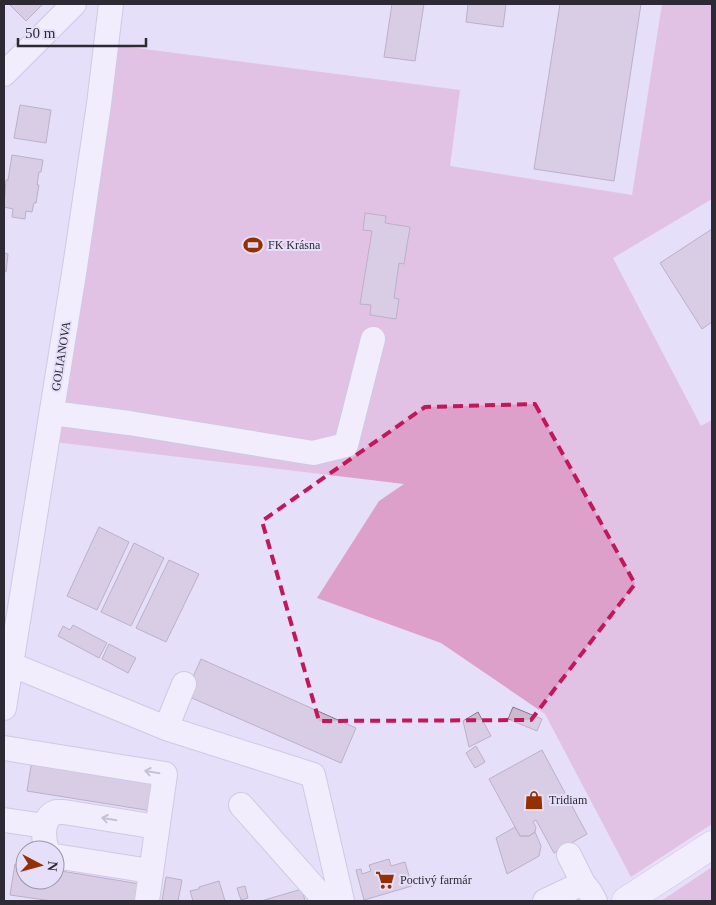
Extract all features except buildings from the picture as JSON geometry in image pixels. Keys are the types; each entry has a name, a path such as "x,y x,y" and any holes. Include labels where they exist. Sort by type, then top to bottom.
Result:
{"main road":[{"path":"626,901 712,846"}],"street":[{"path":"4,74 74,4"},
{"name":"GOLIANOVA","path":"4,708 52,413 96,123 111,4"},
{"path":"52,413 313,452 346,445 373,339"},
{"path":"10,664 166,728 313,775 342,901"},
{"path":"166,728 184,684"},
{"path":"4,748 165,774 147,901"},
{"path":"241,804 326,901"},
{"path":"43,840 45,826 49,817 56,812 157,826"},
{"path":"4,820 45,826"},
{"path":"545,901 589,892 569,855"},
{"path":"65,858 150,871"}],"highlighted area":[{"path":"535,404 635,584 531,720 319,721 262,521 425,407"}],"shaded area":[{"path":"662,4 712,4 712,199 613,258 701,426 712,420 712,824 631,877 545,714 441,643 317,598 379,501 404,484 46,441 106,44 460,90 450,166 632,195"},
{"path":"712,867 712,901 661,901"}],"place":[{"name":"FK Krásna","path":"253,245"},
{"name":"Tridiam","path":"534,800"},
{"name":"Poctivý farmár","path":"385,880"}]}
